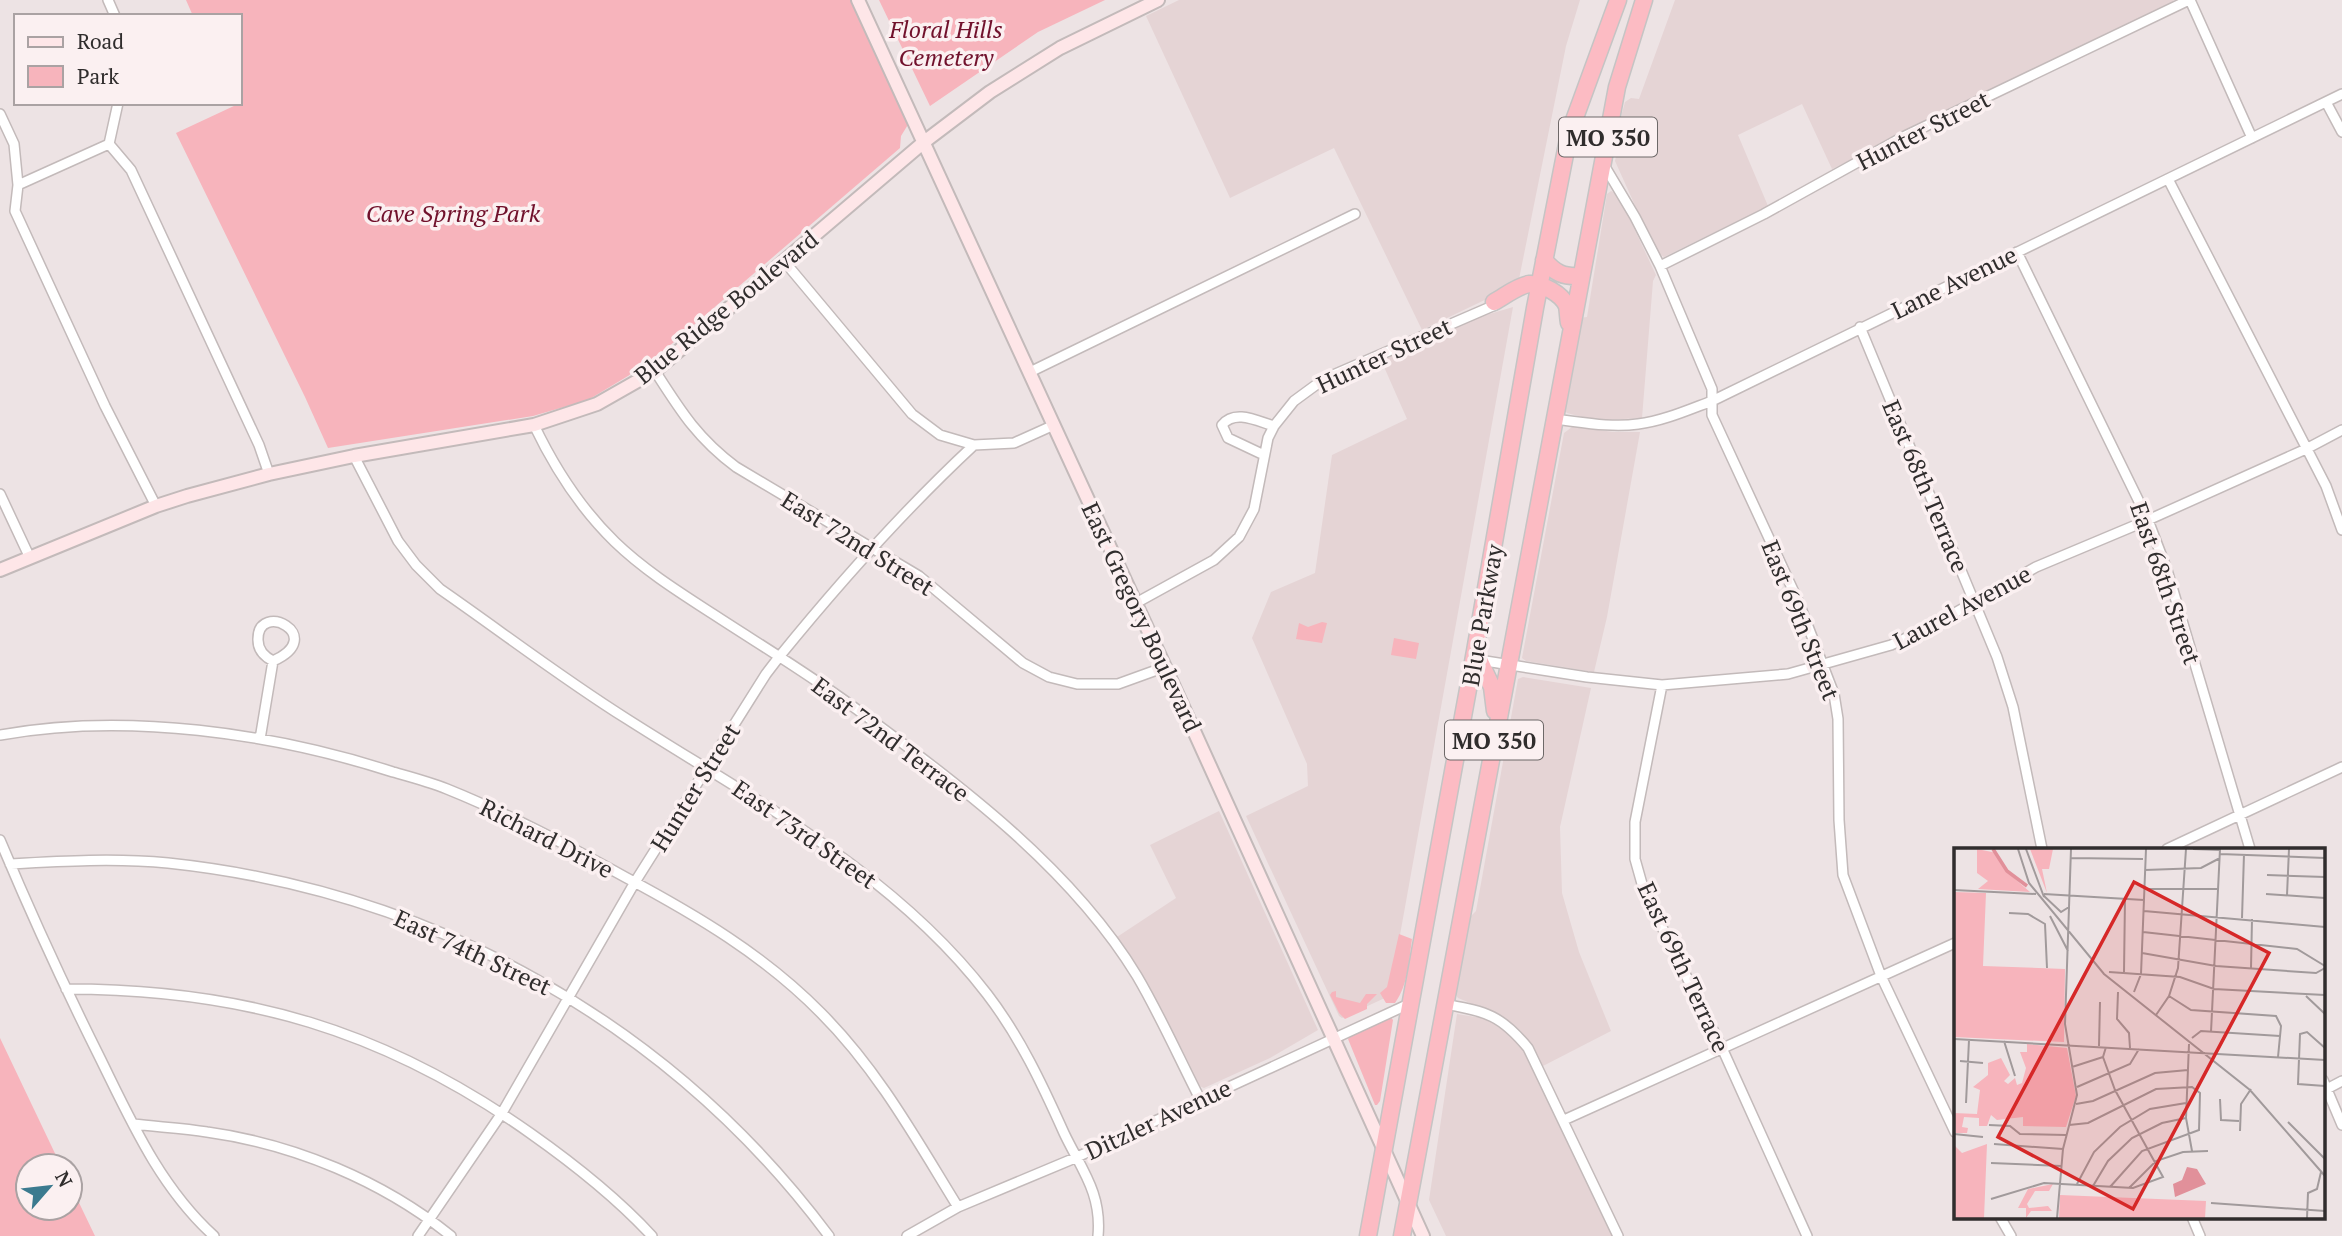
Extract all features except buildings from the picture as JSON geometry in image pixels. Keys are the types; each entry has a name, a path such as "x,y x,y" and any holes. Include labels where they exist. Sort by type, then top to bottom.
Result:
{"highway":[{"name":"Blue Parkway","path":"1368,1236 1476,657 1539,285 1569,134 1618,0"},
{"name":"Blue Parkway","path":"1402,1236 1617,87 1644,0"},
{"path":"1544,260 1552,270 1563,276 1580,276"},
{"path":"1495,303 1528,284 1539,285 1558,295 1566,304 1571,332"},
{"path":"1495,303 1517,300 1535,308"},
{"path":"1476,657 1492,687 1497,727"}],"main road":[{"name":"East Gregory Boulevard","path":"858,0 1136,603 1423,1236"},
{"name":"Blue Ridge Boulevard","path":"0,570 156,506 269,474 354,456 534,425 597,404 655,370 924,142 989,92 1038,62 1158,0"}],"street":[{"path":"2190,0 2252,138"},
{"name":"Hunter Street","path":"1660,266 1764,214 1903,137 2190,0"},
{"name":"Lane Avenue","path":"1554,419 1636,425 1712,401 2342,94"},
{"path":"2326,102 2342,132"},
{"path":"118,105 110,144 131,170 254,433 269,474"},
{"path":"0,114 14,144 18,185 15,211 105,406 156,506"},
{"path":"18,185 110,144"},
{"name":"East 69th Street","path":"1603,164 1660,266 1712,389 1712,415 1799,603 1824,664 1839,719 1839,820 1843,875 1881,976 1954,1130"},
{"path":"2168,179 2326,486 2342,530"},
{"path":"1030,372 1355,214"},
{"name":"East 68th Street","path":"2017,252 2148,520 2171,583 2250,848"},
{"path":"785,261 912,414 940,435 974,445 991,446 1014,443 1054,425"},
{"name":"Hunter Street","path":"1136,603 1214,560 1239,537 1254,509 1268,438 1294,401 1324,379 1495,303"},
{"name":"East 68th Terrace","path":"1860,327 1997,657 2013,707 2042,848"},
{"name":"East 72nd Street","path":"655,370 688,423 715,451 736,467 919,576 1023,663 1049,677 1077,684 1118,684 1165,667"},
{"path":"1264,455 1228,438 1222,425 1234,416 1274,426"},
{"name":"East 72nd Terrace","path":"534,425 548,455 569,488 616,543 662,581 856,709 914,752 998,821 1058,877 1096,920 1137,976 1200,1099"},
{"name":"Laurel Avenue","path":"1476,657 1587,677 1662,685 1788,674 1891,645 1932,626 2036,567 2148,520 2342,430"},
{"name":"Hunter Street","path":"418,1236 502,1113 635,882 779,657 870,549 930,486 974,445"},
{"name":"East 73rd Street","path":"354,456 398,541 416,565 440,589 626,719 707,767 867,875 908,909 946,946 988,995 1034,1066 1075,1158 1086,1173 1094,1192 1099,1213 1098,1236"},
{"path":"0,494 30,558"},
{"path":"260,739 273,661 291,649 294,640 293,633 279,621 270,622 261,629 258,639 260,651 273,661"},
{"name":"East 69th Terrace","path":"1662,685 1635,822 1635,859 1644,891 1722,1048 1807,1236"},
{"name":"Richard Drive","path":"0,735 31,729 115,726 182,729 260,739 348,758 444,788 537,829 695,915 782,976 821,1012 856,1051 888,1093 958,1208"},
{"path":"2169,848 2342,767"},
{"path":"0,840 66,989 133,1125 167,1183 214,1236"},
{"name":"East 74th Street","path":"10,864 87,860 166,863 245,874 307,887 383,909 442,932 500,959 569,998 652,1054 722,1114 797,1192 829,1236"},
{"path":"1564,1120 1954,943"},
{"path":"66,989 118,989 182,994 245,1004 355,1037 448,1080 502,1113 571,1162 652,1236"},
{"name":"Ditzler Avenue","path":"907,1236 958,1208 1075,1158 1411,1003"},
{"path":"1445,1004 1483,1012 1508,1025 1528,1048 1618,1236"},
{"path":"2342,1081 2324,1087 2342,1125"},
{"path":"133,1125 208,1132 286,1151 360,1180 430,1219 451,1236"},
{"path":"2001,1218 2011,1236"},
{"path":"2192,1218 2200,1236"}],"shaded area":[{"path":"1179,0 1580,0 1566,46 1518,284 1422,330 1334,148 1230,198 1146,16"},
{"path":"1675,0 2174,0 2168,7 1832,169 1802,104 1738,135 1768,206 1664,257 1656,252 1615,161 1625,102 1631,98 1639,99"},
{"path":"1611,191 1618,194 1656,275 1653,281 1642,418 1604,420 1586,418 1564,410 1579,318 1587,317 1607,194"},
{"path":"1513,307 1389,996 1342,1018 1246,816 1308,786 1307,764 1252,638 1271,592 1315,573 1332,455 1407,419 1381,360 1473,319"},
{"path":"1572,427 1640,432 1607,617 1594,672 1526,661 1522,658 1564,433"},
{"path":"1523,677 1591,688 1560,827 1562,893 1579,952 1611,1031 1543,1066 1520,1030 1499,1015 1458,998 1455,993 1468,919 1476,911 1518,679"},
{"path":"1219,811 1318,1030 1270,1058 1204,1088 1197,1085 1159,1007 1117,937 1176,898 1150,845"},
{"path":"1457,1014 1488,1019 1503,1027 1517,1040 1531,1060 1612,1236 1446,1236 1429,1200"}],"green space":[{"name":"Cave Spring Park","path":"186,0 853,0 909,123 901,136 900,148 667,348 588,400 533,416 328,448 176,133 236,105 242,105 242,14 192,14"},
{"name":"Floral Hills Cemetery","path":"879,0 1105,0 1038,32 930,106"},
{"path":"1299,623 1308,627 1327,623 1322,643 1296,639"},
{"path":"1394,638 1419,643 1416,659 1391,655"},
{"path":"1399,934 1412,939 1407,972 1395,1003 1386,1003 1380,993 1387,987"},
{"path":"1336,991 1336,997 1360,1003 1366,994 1377,994 1367,1004 1367,1009 1345,1019 1330,995"},
{"path":"1390,1016 1393,1020 1380,1101 1375,1105 1348,1039 1353,1033"},
{"path":"0,1038 54,1152 14,1152 14,1222 84,1222 84,1213 95,1236 0,1236"}]}
